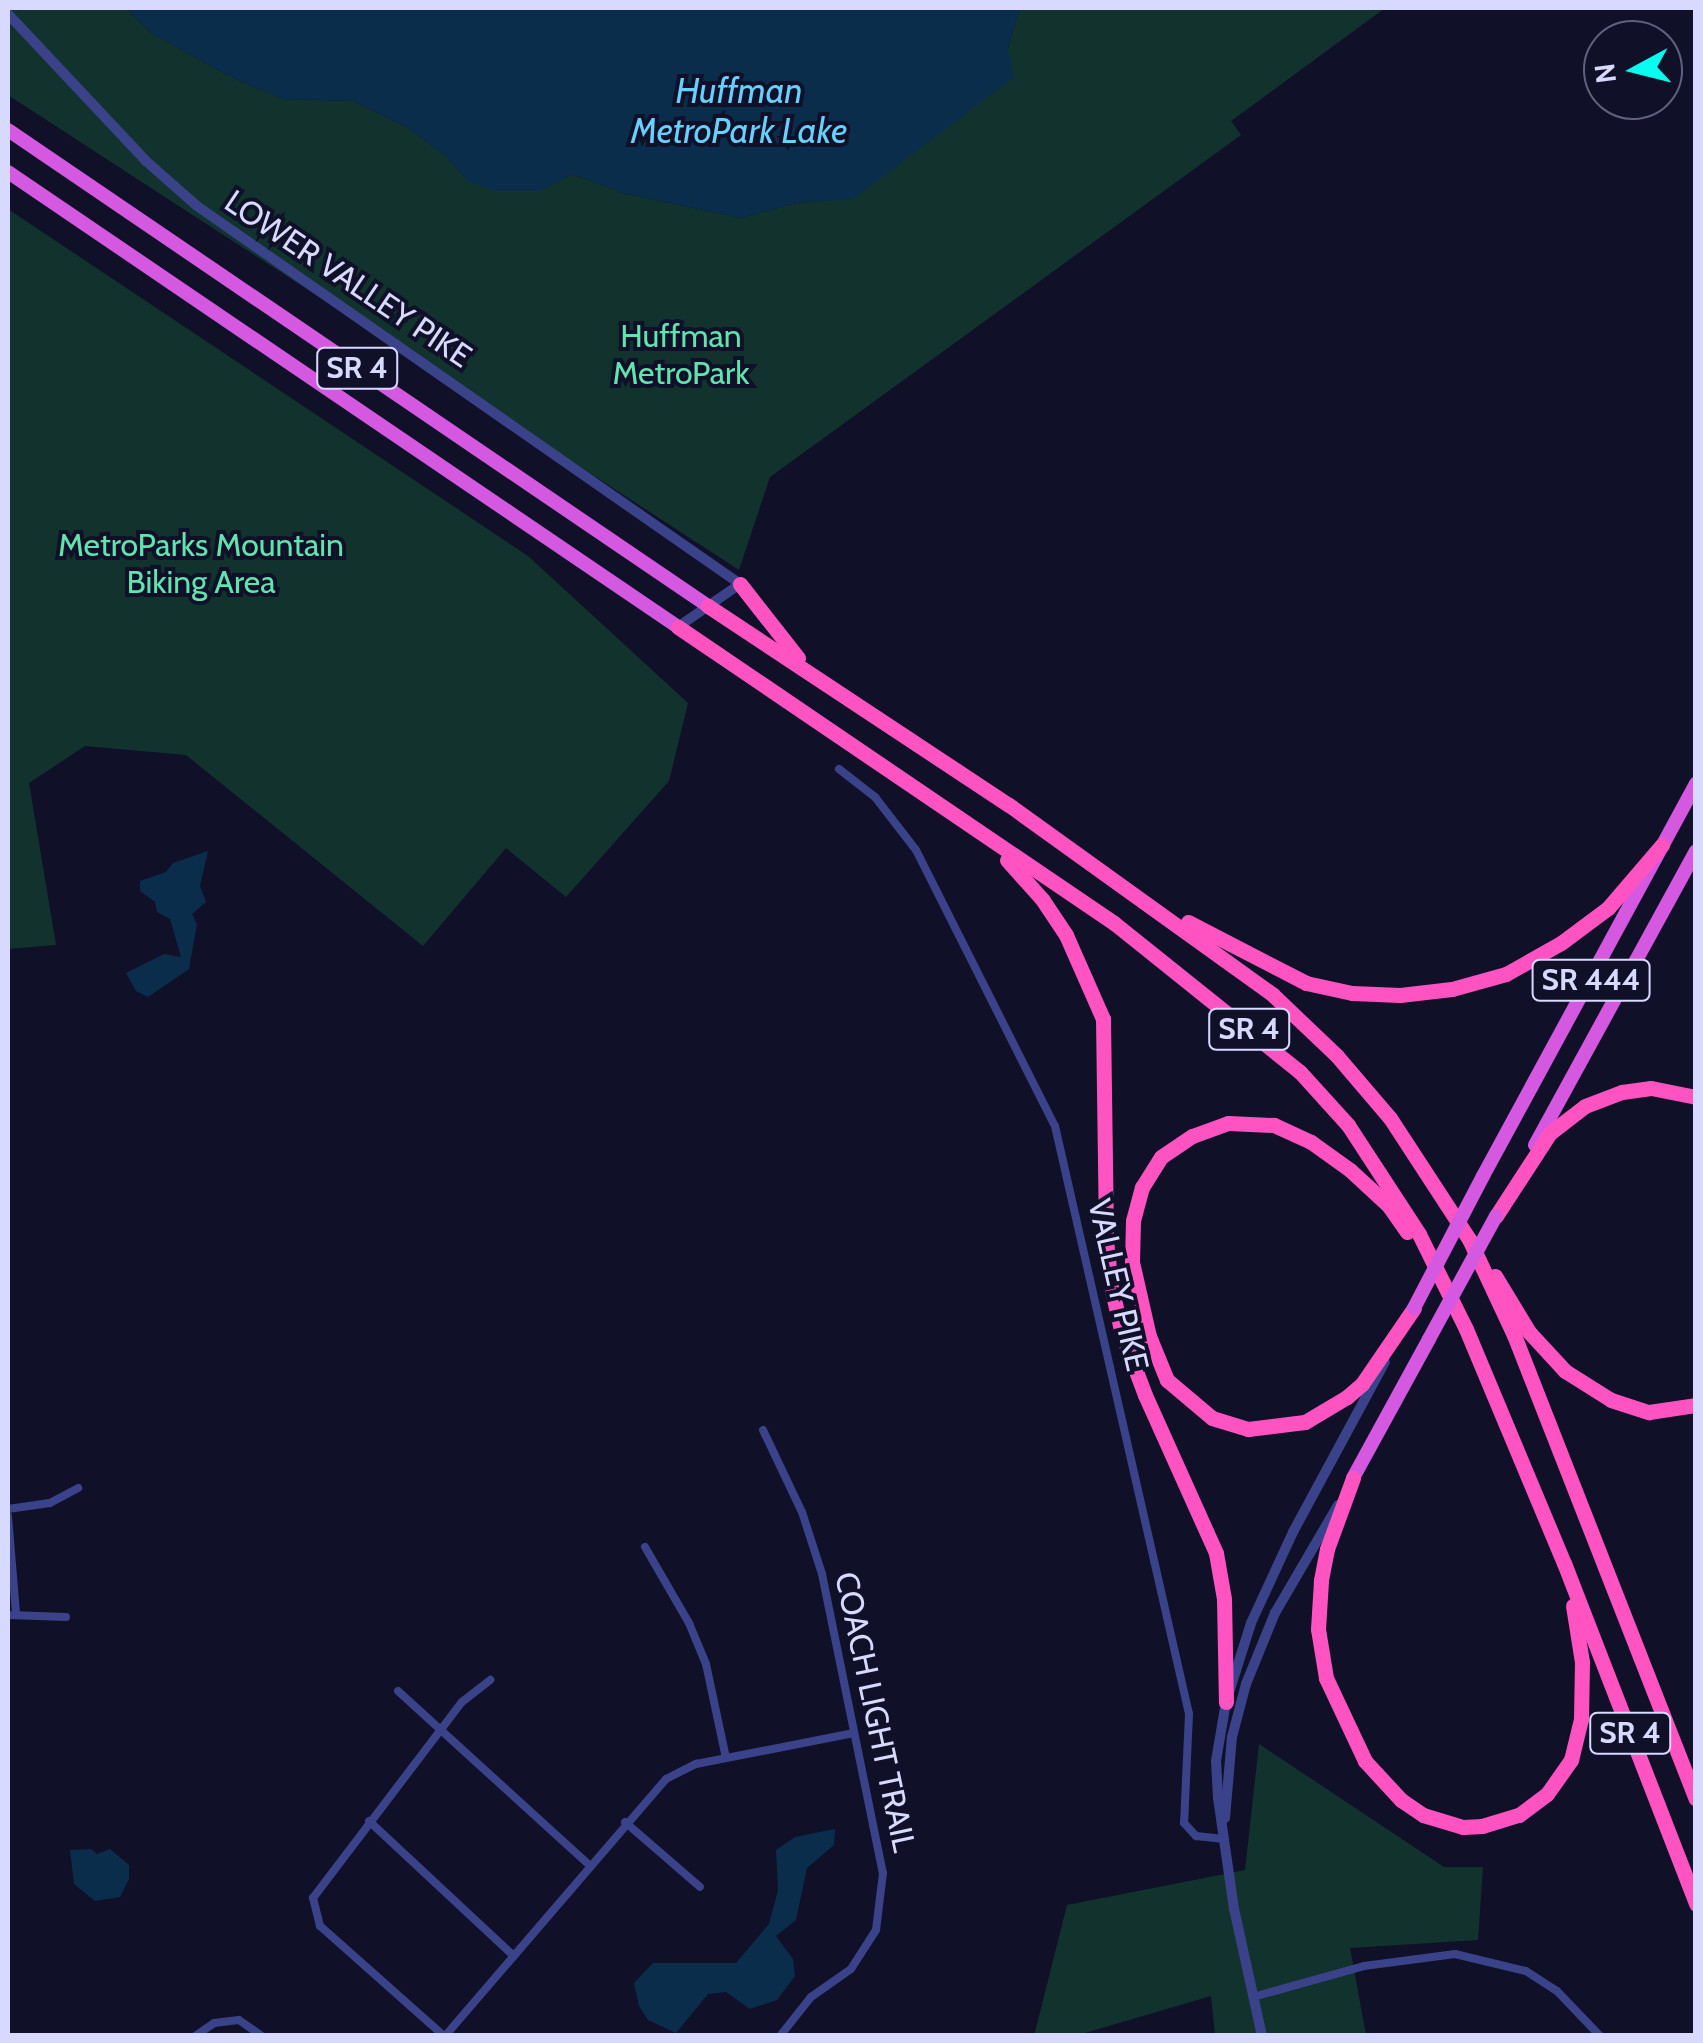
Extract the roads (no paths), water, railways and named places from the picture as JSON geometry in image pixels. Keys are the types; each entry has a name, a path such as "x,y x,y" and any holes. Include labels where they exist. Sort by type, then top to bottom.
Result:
{"highway":[{"name":"SR 4","path":"8,130 1134,892 1273,995 1336,1056 1401,1132 1469,1239 1514,1335 1696,1800"},
{"name":"SR 4","path":"8,172 1114,923 1300,1072 1348,1125 1388,1182 1446,1288 1564,1563 1696,1904"},
{"path":"740,584 813,677"},
{"name":"SR 444","path":"1414,1308 1696,782"},
{"path":"983,836 1050,911 1088,977 1103,1019 1106,1240 1111,1286 1122,1334 1145,1394 1216,1552 1224,1599 1226,1702"},
{"path":"1134,892 1306,983 1352,992 1400,995 1452,989 1506,974 1561,943 1608,908 1662,845"},
{"name":"SR 444","path":"1353,1478 1696,851"},
{"path":"1496,1216 1550,1133 1586,1106 1622,1092 1652,1088 1696,1097"},
{"path":"1414,1308 1362,1384 1323,1413 1304,1422 1266,1430 1212,1418 1167,1380 1149,1336 1132,1262 1133,1220 1142,1188 1161,1157 1192,1136 1228,1124 1274,1125 1311,1142 1389,1206 1446,1288"},
{"path":"1469,1239 1529,1332 1565,1371 1611,1400 1649,1412 1696,1405"},
{"path":"1353,1478 1320,1581 1318,1629 1326,1678 1350,1737 1381,1781 1400,1800 1443,1823 1482,1826 1519,1815 1547,1794 1571,1760 1584,1690 1581,1642 1564,1563"}],"street":[{"name":"LOWER VALLEY PIKE","path":"8,14 146,161 197,206 740,584"},
{"path":"678,627 740,584"},
{"name":"VALLEY PIKE","path":"839,770 875,797 916,850 1054,1126 1188,1714 1184,1823 1196,1836 1224,1840"},
{"path":"1262,2036 1224,1840 1216,1761 1226,1702 1250,1623 1292,1532 1414,1308"},
{"name":"COACH LIGHT TRAIL","path":"762,1430 802,1512 822,1574 883,1873 876,1930 851,1969 811,1996 780,2036"},
{"path":"1224,1840 1232,1737 1246,1684 1275,1613 1353,1478"},
{"path":"66,1616 12,1614 8,1513 50,1503 78,1488"},
{"path":"645,1548 689,1623 706,1664 726,1758"},
{"path":"490,1680 442,1728 316,1890 313,1911 320,1926 445,2036 625,1822 666,1779 696,1764 854,1733"},
{"path":"398,1691 589,1866"},
{"path":"369,1821 514,1956"},
{"path":"625,1822 700,1887"},
{"path":"1253,1997 1364,1966 1455,1954 1526,1971 1557,1991 1599,2035"},
{"path":"196,2036 214,2024 240,2020 262,2036"}],"water":[{"name":"Huffman MetroPark Lake","path":"126,8 1020,8 1008,48 1014,77 853,199 796,203 741,218 623,193 572,174 540,191 495,191 468,181 446,156 408,128 353,101 283,99 229,76 151,33"},
{"path":"208,851 200,886 206,902 192,914 197,924 189,969 148,997 136,991 126,973 164,954 181,957 170,919 157,912 155,902 140,891 140,881 166,872 173,863"},
{"path":"835,1829 834,1845 807,1868 796,1920 776,1936 793,1959 795,1976 777,2000 750,2009 726,1992 708,1994 676,2033 648,2020 639,2006 634,1983 653,1963 736,1963 769,1924 778,1890 776,1850 795,1837"},
{"path":"91,1849 97,1854 110,1849 129,1865 129,1879 120,1897 95,1901 74,1884 70,1850"}],"park label":[{"name":"Huffman MetroPark","path":"681,356"},
{"name":"MetroParks Mountain Biking Area","path":"201,564"}]}
